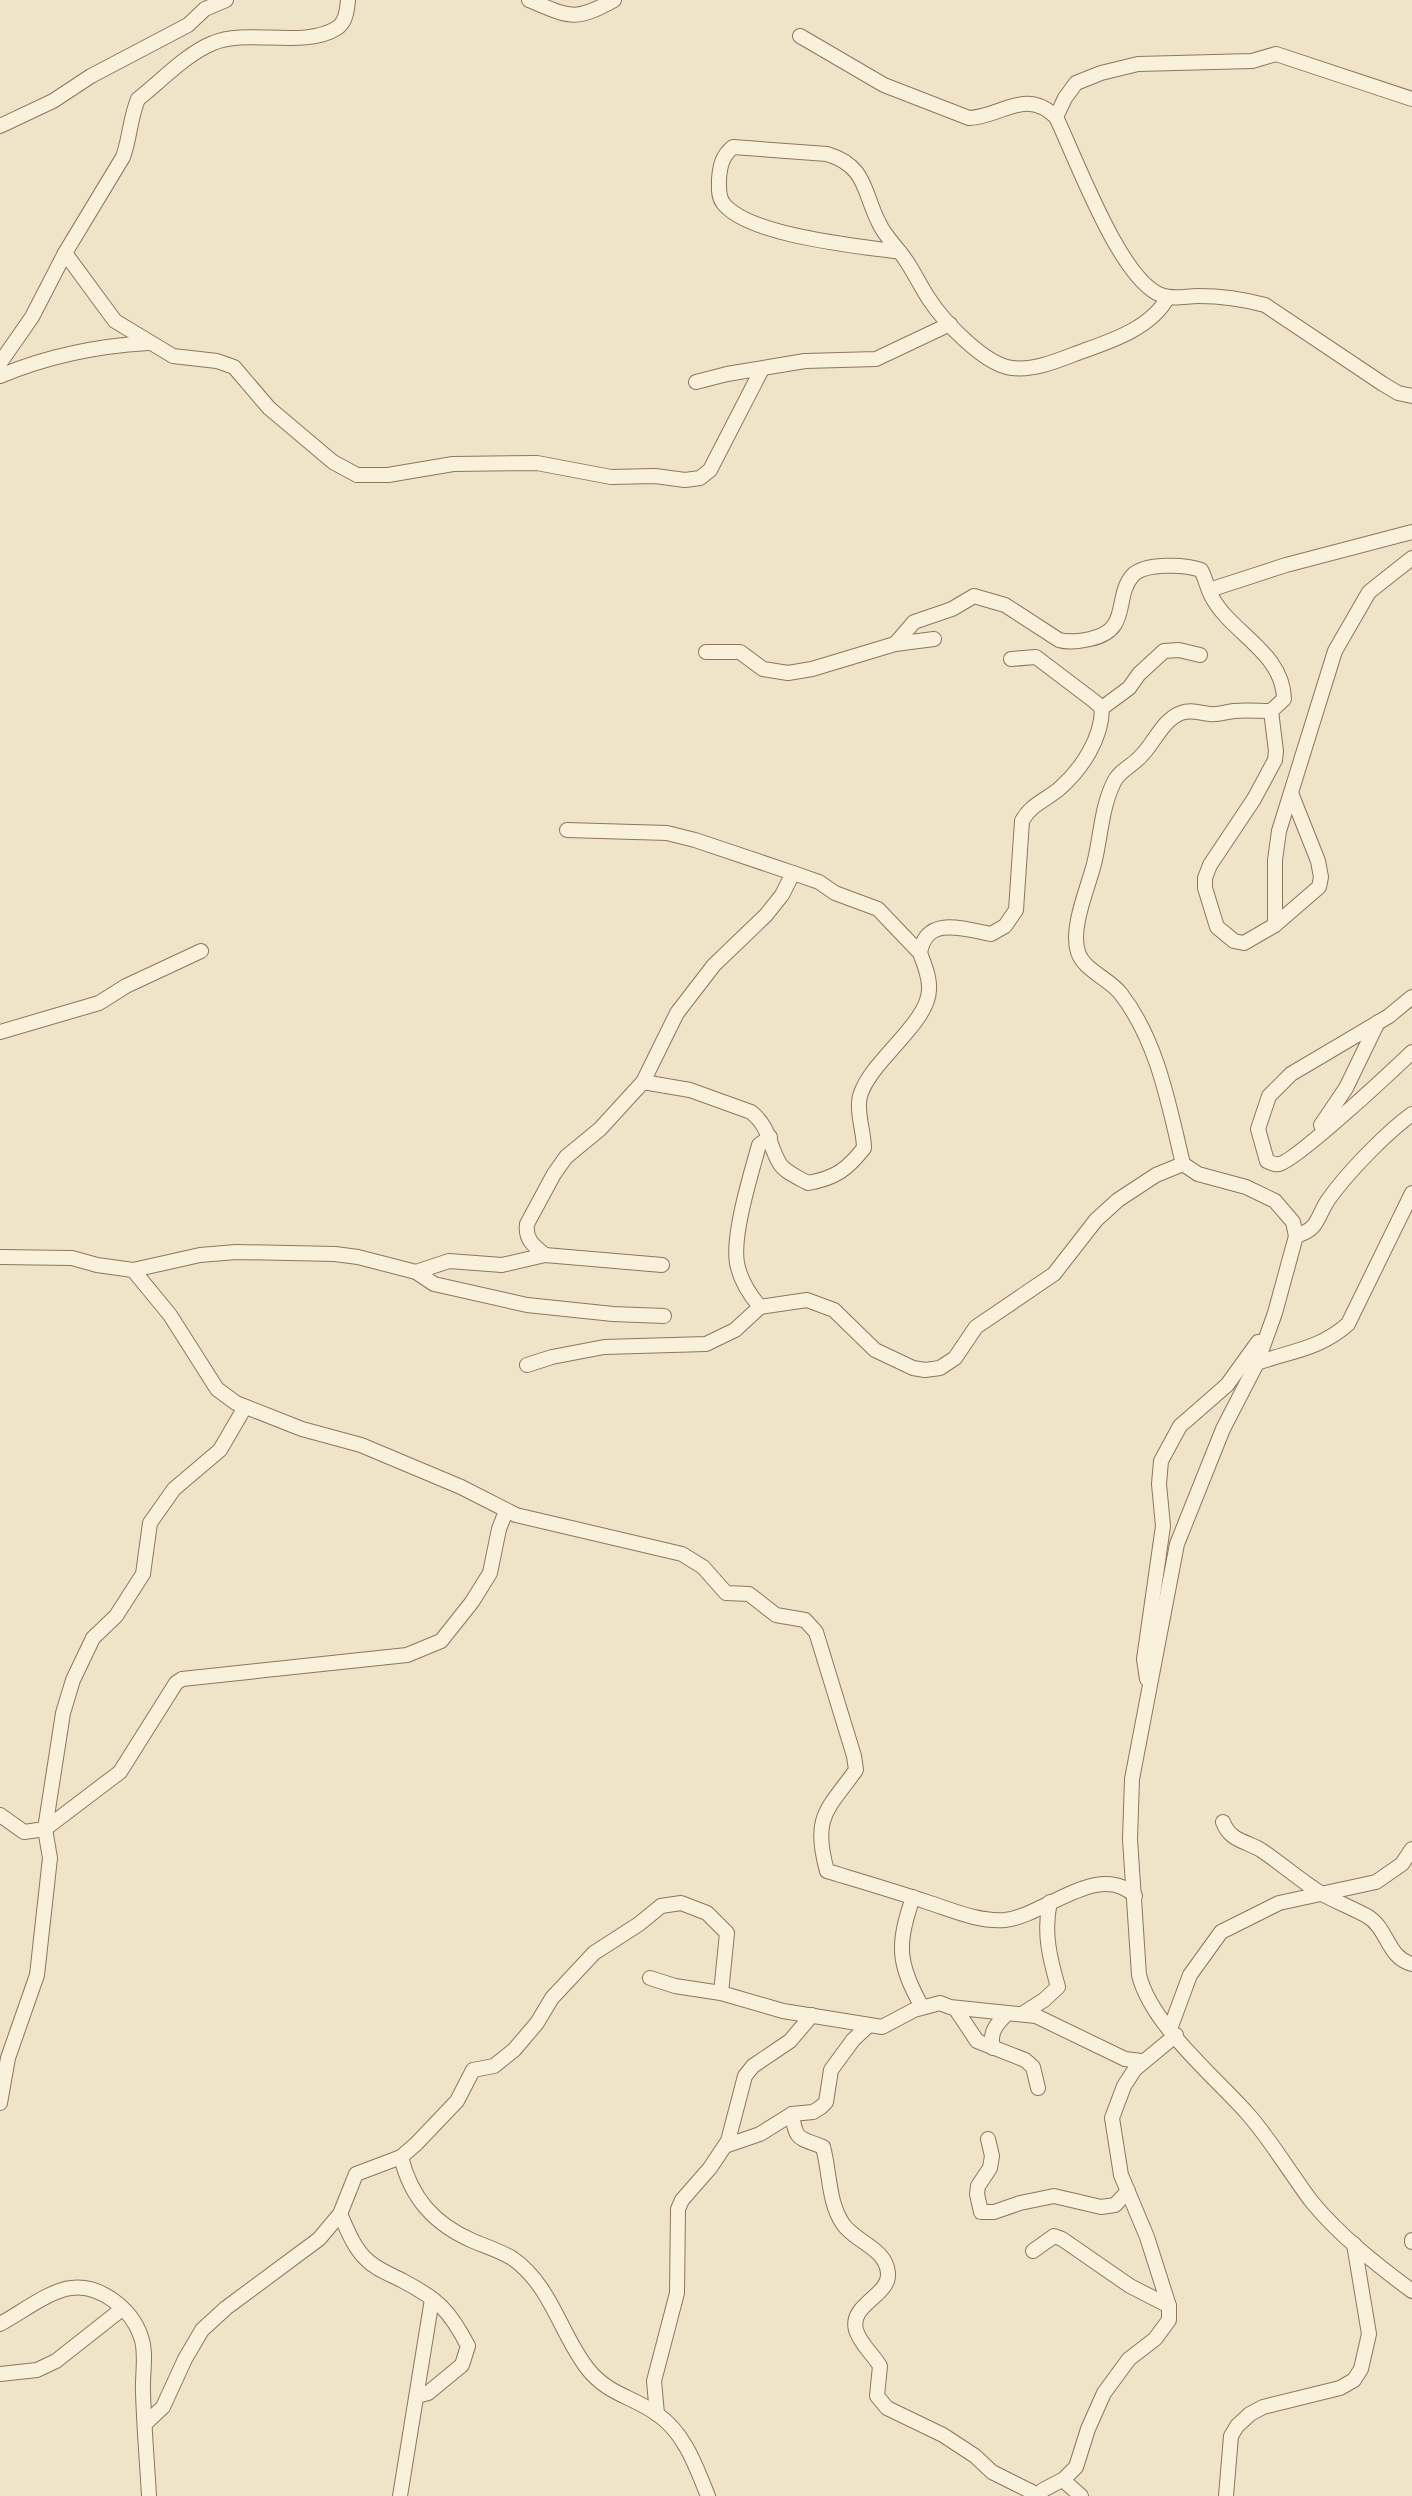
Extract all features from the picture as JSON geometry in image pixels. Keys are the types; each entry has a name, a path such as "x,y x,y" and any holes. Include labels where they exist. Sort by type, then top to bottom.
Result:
{"street":[{"path":"0,126 53,101 91,76 188,25 205,9 226,0"},
{"path":"0,363 32,317 65,253 123,157 138,99 210,44 227,38 301,36 337,28 346,16 348,0"},
{"path":"529,0 574,17 591,13 614,0"},
{"path":"800,36 884,85 969,118 981,118 1005,107 1028,104 1045,106 1056,117 1104,223 1131,267 1152,290 1168,297 1244,299 1265,305 1383,384 1398,393 1412,396"},
{"path":"1056,117 1076,83 1101,73 1138,64 1252,61 1276,54 1412,99"},
{"path":"900,252 820,241 746,221 724,205 719,196 723,158 733,147 827,154 840,158 861,177 879,225 900,252 931,301 981,353 1009,368 1032,367 1135,329 1157,315 1168,297"},
{"path":"65,253 115,321 173,356 217,361 234,367 269,408 333,462 357,475 388,475 453,464 537,463 620,478 700,478 710,470 762,369"},
{"path":"696,382 805,361 876,359 950,324"},
{"path":"0,376 53,357 107,345 148,343"},
{"path":"1209,590 1286,565 1412,532"},
{"path":"1275,925 1275,860 1279,831 1335,651 1369,592 1412,558"},
{"path":"895,644 914,622 952,609 974,596 1005,605 1066,642 1098,637 1118,622 1129,582 1140,570 1170,565 1193,567 1201,570 1213,599 1230,620 1272,662 1284,691 1284,699 1271,711 1212,714 1191,710 1177,714 1144,753 1116,777 1075,938 1079,956 1087,967 1104,977 1121,994 1148,1040 1183,1164 1198,1174 1246,1187 1275,1201 1293,1222 1296,1236 1275,1313 1267,1329 1238,1373 1180,1426 1161,1461 1159,1484 1163,1526 1144,1659 1148,1693"},
{"path":"706,652 740,652 763,669 788,673 812,669 895,644 934,639"},
{"path":"920,953 928,933 936,927 991,934 1005,926 1016,910 1022,821 1026,812 1060,788 1079,766 1099,734 1102,708 1129,688 1164,651 1179,650 1200,655"},
{"path":"1011,659 1036,657 1102,708"},
{"path":"1271,711 1275,760 1254,799 1210,865 1205,888 1217,927 1234,941 1244,943 1275,925 1319,887 1318,861 1291,793"},
{"path":"567,830 667,833 793,873 878,909 920,953 929,990 924,1006 902,1038 880,1061 860,1094 864,1148 837,1176 808,1183 781,1166 770,1137 751,1112 690,1090 643,1082"},
{"path":"545,1255 531,1243 526,1233 527,1224 554,1174 566,1157 600,1129 643,1082 677,1013 714,965 766,915 782,895 793,873"},
{"path":"0,1032 99,1003 126,986 201,951"},
{"path":"1412,997 1378,1022 1291,1074 1269,1096 1258,1129 1267,1161 1282,1164 1412,1052"},
{"path":"1307,1145 1346,1088 1378,1022"},
{"path":"1296,1236 1313,1228 1328,1201 1390,1131 1412,1114"},
{"path":"760,1307 741,1279 736,1254 759,1145 770,1137"},
{"path":"527,1365 604,1347 706,1344 735,1330 760,1307 795,1300 817,1302 834,1310 875,1350 913,1368 940,1368 955,1358 976,1327 1054,1274 1096,1220 1118,1200 1142,1183 1183,1164"},
{"path":"1257,1363 1313,1347 1335,1336 1348,1324 1412,1193"},
{"path":"0,1257 72,1258 133,1270 200,1255 236,1252 335,1254 416,1272 434,1284 527,1305 664,1316"},
{"path":"416,1272 449,1261 502,1265 545,1255 662,1265"},
{"path":"133,1270 170,1315 217,1389 236,1403 302,1429 361,1445 461,1487 506,1511 547,1524 682,1554 703,1567 726,1593 749,1594 776,1615 805,1620 816,1632 856,1770 823,1815 821,1842 827,1871 967,1916 1001,1920 1026,1916 1065,1894 1108,1884 1123,1886 1135,1896"},
{"path":"1267,1329 1257,1363 1223,1429 1177,1544 1132,1779 1130,1839 1139,1975 1143,1989 1159,2017 1249,2115 1314,2204 1354,2244 1412,2291"},
{"path":"0,2103 8,2058 37,1975 50,1858 45,1829 63,1713 82,1659 93,1638 116,1616 143,1574 150,1523 174,1489 220,1450 245,1407"},
{"path":"0,1815 24,1832 45,1829 120,1772 176,1683 182,1679 407,1655 441,1641 490,1573 506,1511"},
{"path":"1223,1822 1226,1832 1237,1840 1260,1849 1320,1893 1371,1918 1386,1936 1393,1952 1401,1960 1412,1964"},
{"path":"792,2114 800,2139 823,2147 836,2208 845,2227 878,2253 888,2273 887,2282 859,2311 855,2324 861,2341 880,2366 877,2396 887,2408 943,2435 975,2456 992,2472 1040,2496 1043,2490 1063,2480 1076,2467 1104,2393 1129,2359 1165,2329 1169,2320 1169,2306 1147,2237 1121,2175 1112,2118 1124,2086 1141,2061 1173,2032 1190,1975 1221,1932 1279,1903 1376,1882 1402,1864 1412,1849"},
{"path":"913,1897 900,1940 904,1967 922,2007"},
{"path":"1022,2014 1058,1987 1047,1936 1046,1920 1050,1902"},
{"path":"145,2424 163,2407 202,2330 226,2308 319,2239 340,2214 356,2174 401,2157 457,2101 473,2070 494,2066 514,2050 537,2023 552,1998 594,1953 661,1906 681,1903 707,1913 727,1933 721,1993"},
{"path":"650,1978 675,1986 721,1993 783,2011 882,2027 922,2007 940,2003 955,2008 1036,2016 1125,2059 1141,2061"},
{"path":"955,2008 977,2041 1025,2060 1033,2067 1038,2088"},
{"path":"993,2048 991,2040 995,2027 1007,2014"},
{"path":"657,2414 654,2381 677,2293 678,2209 725,2146 745,2076 753,2066 790,2041 812,2015"},
{"path":"725,2146 760,2134 792,2114 813,2112 826,2102 831,2070 853,2040 869,2025"},
{"path":"988,2139 992,2156 977,2194 981,2212 994,2212 1054,2196 1101,2207 1115,2205 1128,2191"},
{"path":"401,2157 415,2195 438,2221 460,2235 512,2258 543,2291 585,2366 597,2380 610,2391 657,2414 678,2433 708,2496"},
{"path":"340,2214 366,2260 432,2299 454,2318 468,2346 462,2365 428,2393 417,2396"},
{"path":"1033,2251 1054,2236 1130,2286 1169,2306"},
{"path":"1226,2496 1231,2436 1237,2426 1263,2407 1340,2388 1354,2380 1361,2369 1369,2334 1354,2244"},
{"path":"0,2324 69,2287 93,2289 134,2320 143,2340 149,2496"},
{"path":"400,2496 432,2299"},
{"path":"0,2374 37,2370 56,2361 122,2309"},
{"path":"696,2496 701,2478"},
{"path":"1063,2480 1081,2496"}]}
